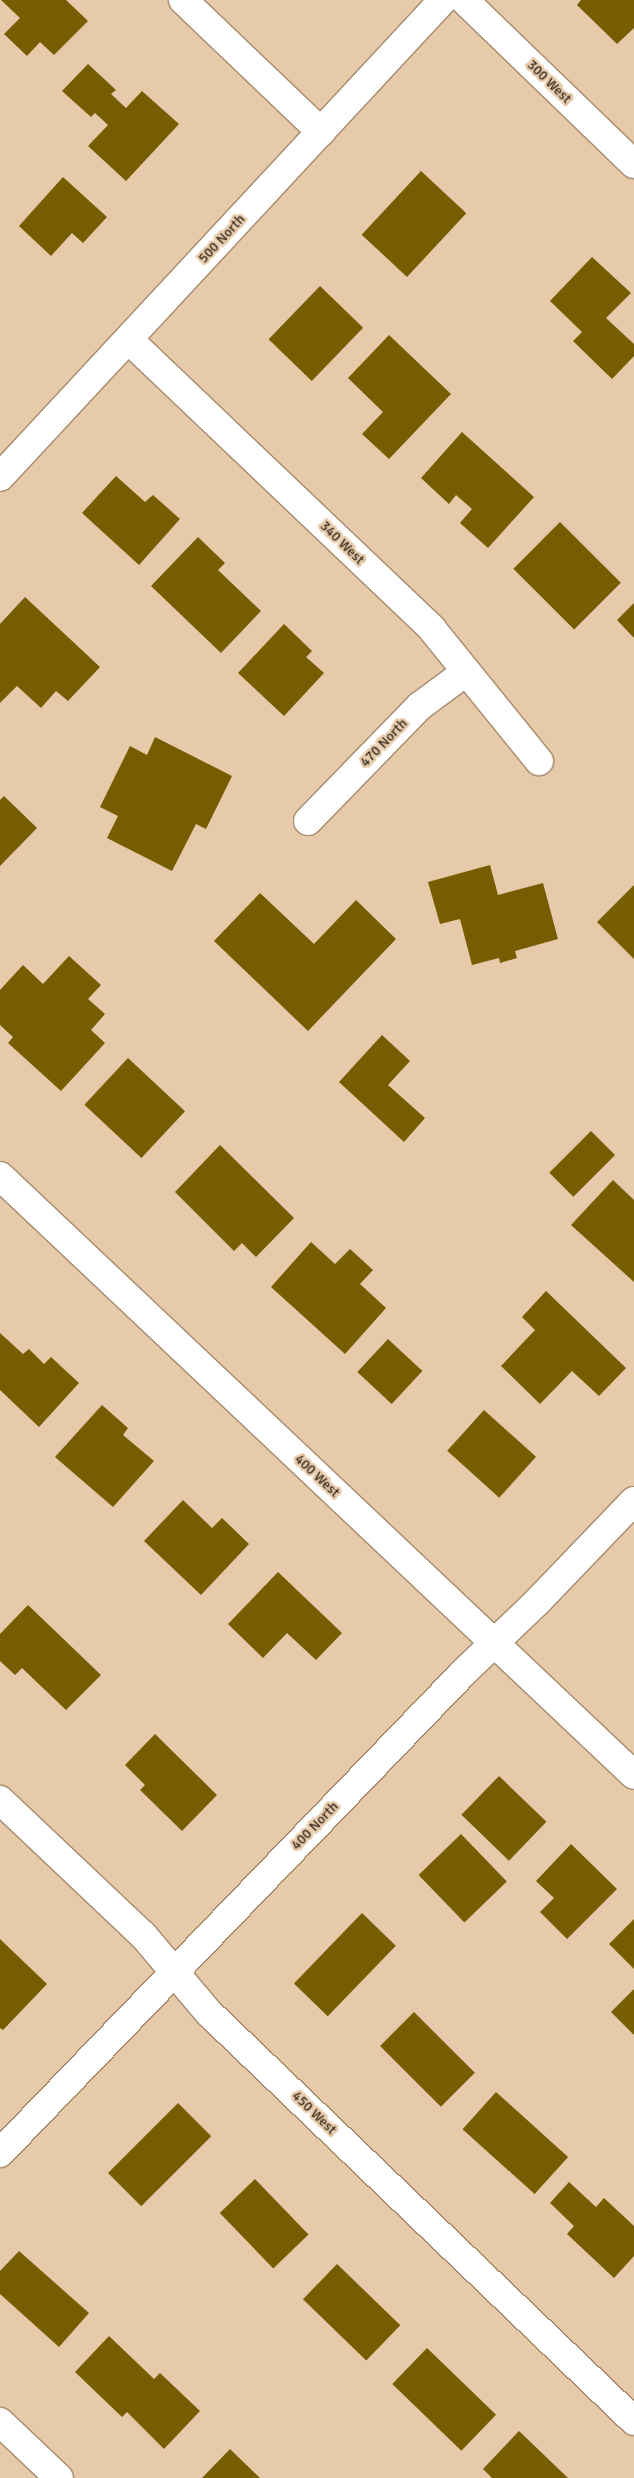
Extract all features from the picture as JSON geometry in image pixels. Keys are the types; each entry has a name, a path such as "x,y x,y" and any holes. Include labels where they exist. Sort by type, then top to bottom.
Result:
{"street":[{"path":"183,0 320,132"},
{"name":"500 North","path":"0,478 444,0"},
{"name":"300 West","path":"464,0 634,164"},
{"name":"340 West","path":"129,340 432,629 539,762"},
{"name":"470 North","path":"308,821 420,706 466,672"},
{"name":"400 West","path":"0,1176 634,1775"},
{"name":"400 North","path":"0,2153 174,1971 634,1501"},
{"name":"450 West","path":"0,1800 143,1935 209,2013 634,2421"},
{"path":"0,2422 59,2478"}],"building":[{"path":"1,0 66,0 88,21 54,55 40,42 27,56 4,34 20,18"},
{"path":"581,0 634,0 634,28 617,44 577,5"},
{"path":"88,64 116,90 111,94 126,108 142,91 179,124 126,181 88,146 108,125 95,113 91,117 62,91"},
{"path":"421,171 466,213 407,277 362,235"},
{"path":"63,177 107,217 83,243 72,233 51,256 19,226"},
{"path":"592,257 631,293 606,318 634,344 634,356 612,379 573,341 582,332 550,301"},
{"path":"320,286 363,328 312,381 269,339"},
{"path":"389,335 451,394 389,459 362,434 383,412 348,378"},
{"path":"462,432 534,497 488,548 460,523 472,509 456,495 449,504 421,478"},
{"path":"116,476 145,502 153,495 180,519 139,565 82,513"},
{"path":"560,522 621,583 574,629 513,569"},
{"path":"198,537 225,563 218,570 261,611 221,653 151,586"},
{"path":"25,597 100,667 68,701 56,691 41,708 17,686 0,703 0,624"},
{"path":"634,603 634,638 617,620"},
{"path":"284,624 312,651 306,657 324,673 284,716 238,673"},
{"path":"155,737 232,776 206,829 196,824 172,871 107,838 118,816 100,807 130,746 147,755"},
{"path":"4,796 37,828 0,866 0,800"},
{"path":"490,865 498,895 543,883 558,939 515,951 517,958 500,963 499,958 472,965 460,919 440,924 428,882"},
{"path":"634,885 634,959 597,922"},
{"path":"260,893 314,944 356,900 396,939 308,1031 214,941"},
{"path":"69,956 101,985 88,999 105,1014 91,1030 105,1043 61,1091 8,1043 13,1037 0,1025 0,990 23,965 43,984"},
{"path":"382,1035 410,1061 388,1085 425,1118 404,1142 339,1082"},
{"path":"128,1058 185,1111 141,1158 84,1105"},
{"path":"591,1131 615,1155 573,1197 549,1173"},
{"path":"220,1145 294,1218 256,1257 242,1243 234,1251 175,1192"},
{"path":"613,1180 634,1200 634,1282 571,1225"},
{"path":"311,1242 335,1264 350,1249 373,1270 360,1284 386,1308 345,1354 271,1287"},
{"path":"546,1291 626,1368 599,1396 572,1371 540,1404 501,1366 535,1330 522,1317"},
{"path":"0,1333 23,1354 29,1349 44,1364 51,1357 79,1383 39,1427 0,1390"},
{"path":"388,1339 422,1371 392,1404 357,1372"},
{"path":"102,1405 128,1428 123,1435 154,1461 113,1507 55,1457"},
{"path":"484,1410 536,1457 499,1498 447,1451"},
{"path":"183,1500 212,1528 222,1518 249,1544 201,1595 144,1541"},
{"path":"278,1572 342,1633 316,1660 287,1633 263,1658 228,1624"},
{"path":"28,1605 101,1675 66,1710 22,1668 15,1675 0,1661 0,1634"},
{"path":"155,1734 217,1795 182,1831 140,1790 145,1785 125,1765"},
{"path":"499,1776 546,1822 509,1861 461,1815"},
{"path":"461,1834 507,1881 464,1922 419,1875"},
{"path":"571,1844 617,1889 567,1939 540,1912 554,1898 536,1881"},
{"path":"362,1913 396,1946 328,2016 294,1983"},
{"path":"634,1919 634,1969 609,1944"},
{"path":"0,1939 47,1984 3,2030 0,2028"},
{"path":"634,1989 634,2035 611,2012"},
{"path":"414,2012 475,2073 441,2107 380,2046"},
{"path":"496,2092 568,2157 535,2194 463,2129"},
{"path":"178,2103 211,2136 141,2206 108,2173"},
{"path":"255,2179 308,2234 273,2268 220,2213"},
{"path":"569,2182 596,2207 604,2198 634,2226 634,2256 614,2278 567,2234 574,2226 550,2203"},
{"path":"19,2251 89,2313 59,2347 0,2294 0,2271"},
{"path":"337,2264 400,2325 366,2360 303,2299"},
{"path":"109,2336 154,2379 160,2373 200,2411 164,2449 127,2412 122,2417 75,2372"},
{"path":"427,2348 496,2415 461,2451 392,2384"},
{"path":"519,2431 568,2478 492,2478 483,2469"},
{"path":"230,2449 260,2478 202,2478"}]}
